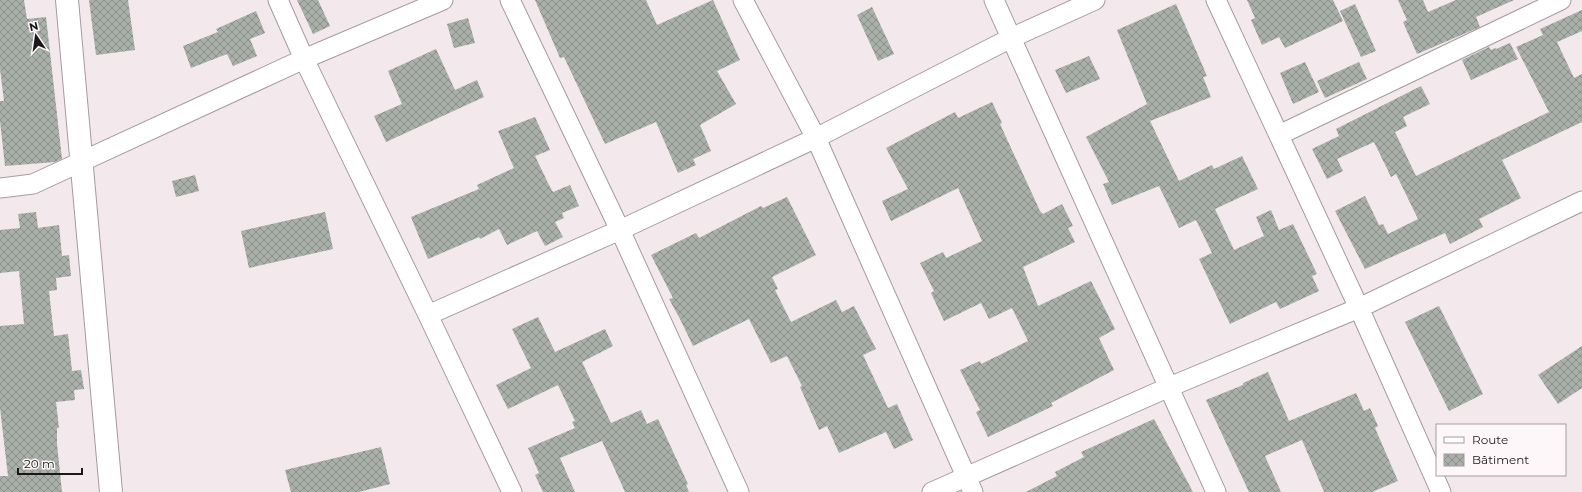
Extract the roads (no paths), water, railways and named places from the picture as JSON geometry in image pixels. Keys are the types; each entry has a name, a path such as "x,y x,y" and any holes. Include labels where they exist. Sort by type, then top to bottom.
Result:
{"street":[{"path":"67,0 83,160 111,492"},
{"path":"278,0 304,59 512,492"},
{"path":"0,188 33,184 304,59 443,0"},
{"path":"510,0 620,230 739,492"},
{"path":"743,0 816,138 969,484"},
{"path":"994,0 1167,388 1216,492"},
{"path":"428,315 620,230 816,138 1011,38 1095,0"},
{"path":"1216,0 1359,308 1441,492"},
{"path":"1279,135 1561,0"},
{"path":"932,492 969,484 1167,388 1359,308 1582,201"}]}
